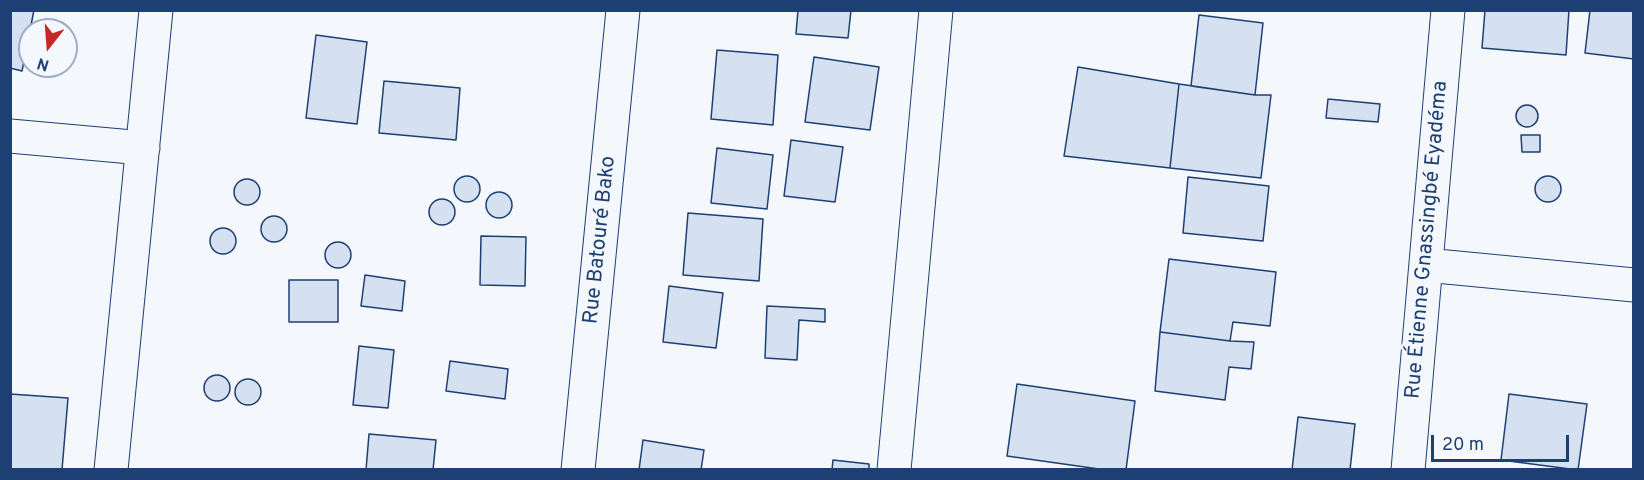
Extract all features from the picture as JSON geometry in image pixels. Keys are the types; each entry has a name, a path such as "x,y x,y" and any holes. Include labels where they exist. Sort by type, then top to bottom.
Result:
{"street":[{"path":"111,470 156,10"},
{"name":"Rue Batouré Bako","path":"578,470 623,10"},
{"path":"894,470 936,10"},
{"name":"Rue Étienne Gnassingbé Eyadéma","path":"1408,470 1448,10"},
{"path":"10,136 143,148"},
{"path":"1426,265 1634,285"}],"building":[{"path":"10,10 34,10 32,18 18,18 18,70 10,68"},
{"path":"798,10 851,10 848,38 796,34"},
{"path":"1485,10 1569,10 1566,55 1482,48"},
{"path":"1590,10 1634,10 1634,59 1585,53"},
{"path":"1199,15 1263,23 1255,95 1191,86"},
{"path":"316,35 367,42 357,124 306,118"},
{"path":"717,50 778,55 773,125 711,119"},
{"path":"814,57 879,67 870,130 805,122"},
{"path":"1078,67 1179,84 1170,168 1064,156"},
{"path":"384,81 460,88 456,140 379,133"},
{"path":"1179,84 1255,95 1271,95 1261,178 1170,168"},
{"path":"1328,99 1380,104 1378,122 1326,118"},
{"path":"1527,105 1535,108 1538,116 1535,124 1527,127 1519,124 1516,116 1519,108"},
{"path":"1521,135 1540,135 1540,152 1522,152"},
{"path":"791,140 843,147 835,202 784,196"},
{"path":"717,148 773,155 767,209 711,203"},
{"path":"467,176 476,180 480,189 476,198 467,202 458,198 454,189 458,180"},
{"path":"1548,176 1557,180 1561,189 1557,198 1548,202 1539,198 1535,189 1539,180"},
{"path":"1188,177 1269,186 1263,241 1183,233"},
{"path":"247,179 256,183 260,192 256,201 247,205 238,201 234,192 238,183"},
{"path":"499,192 508,196 512,205 508,214 499,218 490,214 486,205 490,196"},
{"path":"442,199 451,203 455,212 451,221 442,225 433,221 429,212 433,203"},
{"path":"688,213 763,219 759,281 683,275"},
{"path":"274,216 283,220 287,229 283,238 274,242 265,238 261,229 265,220"},
{"path":"223,228 232,232 236,241 232,250 223,254 214,250 210,241 214,232"},
{"path":"481,236 526,237 525,286 480,285"},
{"path":"338,242 347,246 351,255 347,264 338,268 329,264 325,255 329,246"},
{"path":"1169,259 1276,272 1270,326 1233,322 1230,341 1160,332"},
{"path":"365,275 405,281 402,311 361,306"},
{"path":"289,280 338,280 338,322 289,322"},
{"path":"669,286 723,293 716,348 663,342"},
{"path":"767,306 825,309 825,322 799,320 797,360 765,358"},
{"path":"1160,332 1254,342 1251,369 1229,367 1225,400 1155,391"},
{"path":"359,346 394,350 388,408 353,405"},
{"path":"450,361 508,369 505,399 446,391"},
{"path":"217,375 226,379 230,388 226,397 217,401 208,397 204,388 208,379"},
{"path":"248,379 257,383 261,392 257,401 248,405 239,401 235,392 239,383"},
{"path":"1017,384 1135,401 1126,470 1106,470 1007,456"},
{"path":"10,394 68,398 62,470 10,470"},
{"path":"1509,394 1587,404 1578,470 1501,460"},
{"path":"1298,417 1355,424 1350,470 1292,470"},
{"path":"369,434 436,440 433,470 366,470"},
{"path":"643,440 704,450 701,470 639,470"},
{"path":"833,460 869,464 869,470 832,470"}]}
